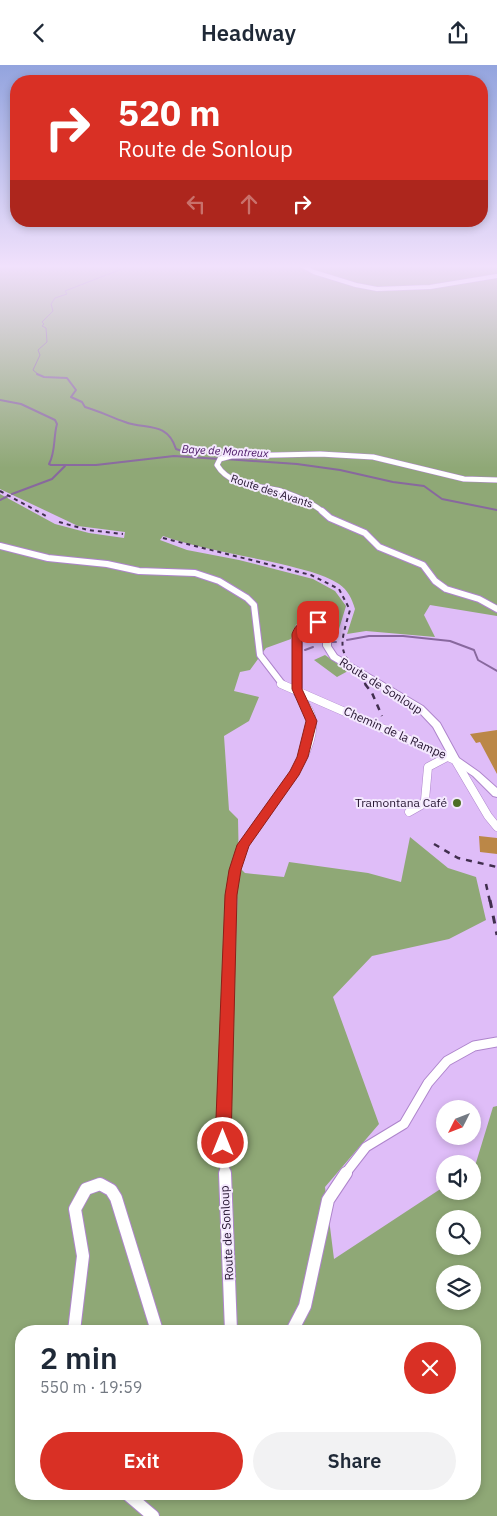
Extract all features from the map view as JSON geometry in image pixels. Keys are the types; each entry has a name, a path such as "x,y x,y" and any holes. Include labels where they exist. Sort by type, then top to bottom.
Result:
{"street":[{"name":"Route des Avants","path":"497,480 462,479 431,472 408,463 373,457 303,454 224,457 217,465 221,472 240,482 280,491 315,505 330,518 365,533 379,547 423,565 435,581 446,589 479,599 497,609"},
{"path":"0,546 48,558 107,564 139,571 196,573 219,581 247,598 254,605 257,616 260,655 281,685 298,693"},
{"name":"Route de Sonloup","path":"231,1325 223,1131 232,888 236,861 243,845 295,773 303,757 312,721 298,693 298,632 305,623 318,622 327,629 327,646 334,657 413,704 437,725"},
{"name":"Chemin de la Rampe","path":"298,693 320,699 451,758"},
{"name":"Chemin de la Rampe","path":"437,725 451,758"},
{"path":"451,758 476,774 497,794"},
{"path":"409,812 423,804 428,767 451,758"},
{"path":"451,758 497,827"},
{"path":"295,1325 305,1306 328,1200 356,1157 373,1143 404,1124 428,1083 452,1056 474,1046 497,1043"},
{"path":"75,1325 83,1263 82,1241 75,1209 86,1189 96,1184 107,1187 116,1197 155,1325"},
{"path":"134,1500 153,1516"}],"green space":[{"path":"0,333 497,333 497,616 430,605 424,615 435,637 366,631 347,634 355,609 347,592 342,586 332,580 318,574 281,564 177,541 163,536 160,540 187,550 239,560 313,579 335,591 346,606 336,639 333,631 325,621 316,617 310,618 296,625 291,639 266,648 250,670 240,672 234,691 259,697 249,721 224,736 229,810 238,819 239,867 245,873 284,877 289,862 368,873 401,882 410,837 448,868 476,877 486,920 449,939 372,956 333,997 379,1124 325,1187 334,1259 436,1192 436,1200 481,1200 481,1155 478,1155 493,1107 497,1106 497,1516 0,1516 0,494 55,524 89,533 124,538 125,532 78,526 0,489"},
{"path":"325,655 348,671 337,677 314,660"}],"building":[{"path":"497,730 497,774 480,742 476,743 470,734"},
{"path":"479,836 497,838 497,854 480,852"}],"waterway":[{"path":"39,375 33,370 40,355 38,350 47,342 46,333"},
{"path":"39,375 44,377 67,378 76,390 71,397 82,402 85,407 125,422 161,430 172,440 176,449 191,454 193,457"},
{"name":"Baye de Montreux","path":"0,400 21,404 55,420 57,424 53,454 49,464 51,465 96,465 174,456 193,457"},
{"name":"Baye de Montreux","path":"193,457 219,459"},
{"name":"Baye de Montreux","path":"225,459 297,464 340,470 393,482 424,486 442,499 497,510"},
{"path":"12,494 52,479 65,466"},
{"path":"0,500 8,496"},
{"path":"347,640 369,636 403,636 450,641 474,650 478,660 497,671"},
{"path":"331,642 336,642"},
{"path":"305,650 313,647"}],"railway":[{"path":"0,491 48,517"},
{"path":"59,522 88,530 123,534"},
{"path":"163,538 311,575 339,589 350,610 343,635 343,651 366,685"},
{"path":"365,684 372,693 382,716"},
{"path":"434,844 458,858 497,867"},
{"path":"486,884 490,902"},
{"path":"490,900 497,935"}],"place":[{"name":"Tramontana Café","path":"457,803"}],"route":[{"path":"223,1143 231,895 236,861 243,845 295,773 303,757 312,721 297,689 297,634 299,628 305,623 318,622"}]}
